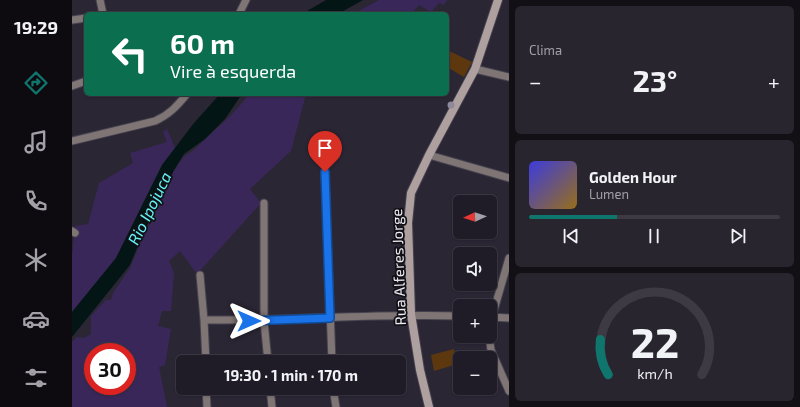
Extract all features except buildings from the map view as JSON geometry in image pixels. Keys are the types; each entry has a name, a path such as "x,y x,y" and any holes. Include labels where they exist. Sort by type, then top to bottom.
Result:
{"street":[{"path":"100,0 103,12"},
{"path":"240,12 246,0"},
{"name":"Rua Alferes Jorge","path":"429,407 420,370 411,314 408,210 411,193 429,155 475,69 498,0"},
{"path":"72,20 84,18"},
{"path":"475,69 509,77"},
{"path":"72,86 84,82"},
{"path":"72,141 155,121 167,116 185,96"},
{"path":"429,155 509,178"},
{"path":"325,172 332,355"},
{"path":"264,203 264,321 267,355"},
{"path":"497,299 509,258"},
{"path":"200,275 206,355"},
{"path":"204,320 264,321 411,314 453,316"},
{"path":"497,319 509,318"},
{"path":"490,343 509,390"},
{"path":"206,395 207,407"},
{"path":"271,395 272,407"},
{"path":"334,395 336,407"}],"shaded area":[{"path":"379,0 447,0 444,5 439,3 431,12 419,5 413,12 357,12"},
{"path":"248,96 305,96 291,151 250,189 261,203 197,274 180,251 169,261 174,273 171,311 162,311 158,326 171,329 165,365 159,367 167,407 72,407 72,342 77,337 84,338 91,334 91,316 106,300 111,300 113,293 130,268 146,230 155,217 155,213 164,192 178,164 184,157 195,149 230,116"},
{"path":"167,129 175,148 162,165 116,258 72,312 72,256 75,226 88,224 99,183 133,163 130,153 167,142 163,132"}],"water":[{"path":"326,0 363,0 342,12 305,12"},
{"name":"Rio Ipojuca","path":"218,96 241,96 225,119 205,139 184,154 174,170 142,236 130,265 72,337 72,312 116,258 162,165 194,123"}],"route":[{"path":"249,321 330,318 325,172"}]}
